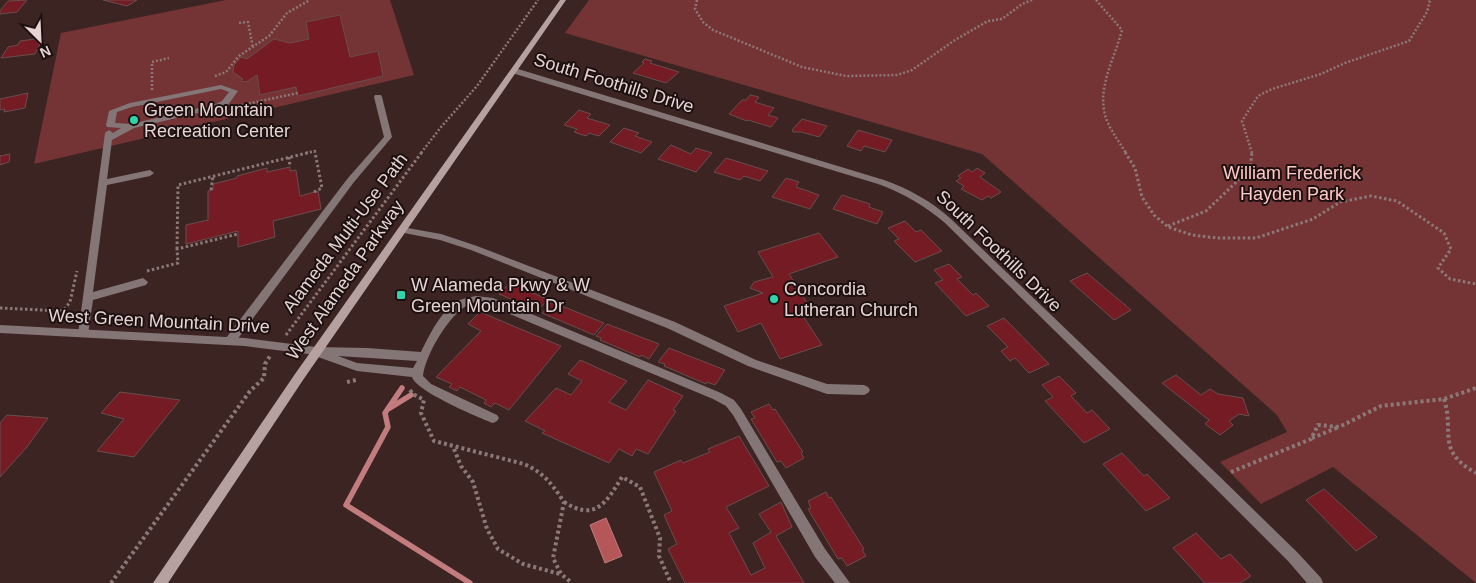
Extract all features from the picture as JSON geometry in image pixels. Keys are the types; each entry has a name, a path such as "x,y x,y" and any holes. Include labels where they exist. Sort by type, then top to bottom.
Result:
{"main road":[{"name":"West Alameda Parkway","path":"160,583 316,351 515,71 563,0"}],"street":[{"name":"South Foothills Drive","path":"515,71 882,182 916,196 948,221 1214,480 1316,583"},
{"path":"83,334 110,125 113,111 130,105 221,86 234,91 225,103 219,106 131,126 110,125"},
{"path":"230,341 351,180 388,137 378,97"},
{"path":"108,140 131,126"},
{"path":"103,184 150,173"},
{"path":"402,230 441,237 483,251 671,325 752,363 827,389 864,390"},
{"path":"88,292 144,277"},
{"path":"493,418 421,383 417,374 424,357 453,310 469,301 481,299 726,400 737,412 820,553 842,583"},
{"name":"West Green Mountain Drive","path":"0,329 230,341 316,351"},
{"path":"316,351 367,352 424,357"},
{"path":"316,351 357,367 417,374"}],"path":[{"name":"Alameda Multi-Use Path","path":"111,583 250,391 264,378 265,364 278,346 441,127 477,86 538,0"},
{"path":"697,0 694,9 703,22 713,30 802,67 846,76 897,75 912,70 955,40 988,21 1002,19 1022,4 1032,0"},
{"path":"1096,0 1122,30 1116,54 1106,76 1102,103 1108,123 1135,168 1142,196 1154,215 1168,227 1192,236 1256,238 1313,219 1340,202 1371,196 1397,201 1444,233 1451,249 1438,268 1442,275 1452,280 1476,284"},
{"path":"1168,227 1206,211 1250,168 1252,151 1242,121 1258,96 1272,89 1321,74 1345,63 1409,42 1427,12 1430,0"},
{"path":"239,23 248,22 253,48"},
{"path":"152,90 152,62 168,58"},
{"path":"237,103 231,107 298,93"},
{"path":"245,104 246,117"},
{"path":"144,277 178,263 178,185 315,151 322,188 314,192"},
{"path":"289,157 290,167"},
{"path":"211,190 213,176"},
{"path":"177,249 238,234"},
{"path":"72,293 88,292"},
{"path":"0,308 63,311"},
{"path":"347,382 365,378"},
{"path":"407,386 413,394 424,400 421,413 434,442 454,449 513,460 537,470 551,483 564,502 578,510 595,509 608,500 622,477 640,487 660,538 659,556 671,583"},
{"path":"1231,472 1340,427 1381,406 1444,399 1476,388"},
{"path":"1444,399 1449,412 1446,440 1457,459 1476,473"},
{"path":"1311,439 1318,425 1340,427"},
{"path":"454,449 461,466 473,482 487,529 498,549 524,564 561,574"},
{"path":"564,502 553,558 561,574 572,583"}],"green space":[{"name":"Green Mountain Recreation Center","path":"226,0 390,0 414,75 34,164 61,33"},
{"name":"William Frederick Hayden Park","path":"589,0 1476,0 1476,583 1333,467 1261,504 1220,462 1287,432 1277,415 982,154 565,33"}],"shaded area":[{"path":"606,518 622,556 605,563 590,525"}],"building":[{"path":"27,0 17,12 0,14 0,11 8,1"},
{"path":"103,0 137,0 127,6"},
{"name":"Green Mountain Recreation Center","path":"340,15 350,57 378,51 383,76 298,96 296,87 260,95 257,75 246,82 241,81 243,79 233,72 234,65 241,57 247,59 274,39 290,43 309,39 306,22"},
{"path":"43,38 35,54 1,58 8,47 18,45 20,41"},
{"path":"645,59 652,61 650,63 679,72 666,83 633,73 644,63 642,62"},
{"path":"28,93 25,108 4,112 5,109 0,110 0,99"},
{"path":"750,95 759,97 755,102 774,108 768,115 778,118 771,127 729,114 742,100 746,100"},
{"path":"579,110 591,114 587,118 610,125 599,136 589,133 586,136 574,132 577,129 564,125"},
{"path":"802,119 827,126 819,137 801,132 793,132 792,130"},
{"path":"624,128 639,133 635,136 652,142 641,153 610,142"},
{"path":"858,130 892,140 885,152 864,146 861,151 847,146"},
{"path":"671,145 691,154 696,148 712,153 696,172 658,159"},
{"path":"10,154 9,162 0,165 0,156"},
{"path":"726,158 768,171 760,181 744,176 740,180 714,172"},
{"path":"290,167 290,171 296,170 300,196 318,191 321,209 273,221 275,237 238,247 238,231 186,244 186,225 208,220 208,191 213,190 213,184 267,168 267,172"},
{"path":"977,168 985,173 980,177 1001,192 991,198 988,196 982,200 961,189 964,186 956,181 961,178 958,176 968,169 972,172"},
{"path":"786,178 799,182 796,187 819,195 810,209 772,197"},
{"path":"842,195 870,204 869,207 883,212 877,224 833,209"},
{"path":"905,221 916,232 921,230 942,251 915,262 894,241 899,239 888,228"},
{"name":"Concordia Lutheran Church","path":"819,233 838,257 789,274 809,306 799,310 822,345 780,359 761,323 738,332 724,306 763,293 750,288 754,282 773,277 758,252"},
{"path":"949,264 962,277 957,279 973,295 976,293 989,306 966,316 935,283 943,280 934,270"},
{"path":"1087,273 1131,310 1114,320 1070,281"},
{"path":"510,283 549,300 537,310 499,294"},
{"path":"552,302 604,323 594,335 542,313"},
{"path":"480,312 561,346 509,410 495,403 491,407 484,403 486,400 460,387 457,391 449,387 452,384 436,377 481,331 468,324"},
{"path":"1004,318 1049,364 1029,373 1015,358 1010,361 1001,351 1008,347 987,326"},
{"path":"607,324 659,344 649,359 641,355 640,357 600,340 601,338 596,336"},
{"path":"669,348 725,370 715,385 707,382 706,384 658,362"},
{"path":"580,360 627,381 609,402 626,410 648,380 683,396 673,410 676,411 648,454 636,449 632,456 619,449 609,463 542,433 545,431 525,421 556,388 571,395 582,381 568,374"},
{"path":"1176,375 1201,395 1210,389 1218,394 1243,398 1249,416 1239,414 1229,421 1233,425 1220,435 1205,424 1209,420 1162,383"},
{"path":"1059,376 1076,393 1071,396 1087,413 1092,410 1110,429 1084,443 1045,401 1053,397 1042,385"},
{"path":"120,392 180,400 134,457 97,451 124,419 101,413"},
{"path":"769,404 773,410 775,409 803,452 801,453 804,458 786,468 781,461 777,462 751,419 755,418 751,412"},
{"path":"7,415 48,418 27,447 0,477 0,423"},
{"path":"739,436 769,486 726,507 739,528 729,533 751,575 765,568 753,543 771,532 759,514 781,502 792,527 776,536 804,583 685,583 668,549 677,544 664,515 672,511 654,472 681,460 683,463 710,452 708,449"},
{"path":"1122,453 1144,476 1147,474 1170,498 1146,511 1103,464"},
{"path":"1324,489 1377,537 1356,551 1306,500"},
{"path":"826,492 864,549 862,550 866,556 847,566 842,558 838,559 808,509 811,508 808,501"},
{"path":"1196,533 1221,559 1230,554 1251,576 1240,583 1205,583 1173,548"}],"waterway":[{"path":"402,388 385,413 388,427 346,505 470,583"},
{"path":"390,408 411,395"}],"place":[{"name":"Green Mountain Recreation Center","path":"134,120"},
{"name":"W Alameda Pkwy & W Green Mountain Dr","path":"401,295"},
{"name":"Concordia Lutheran Church","path":"774,299"}]}
